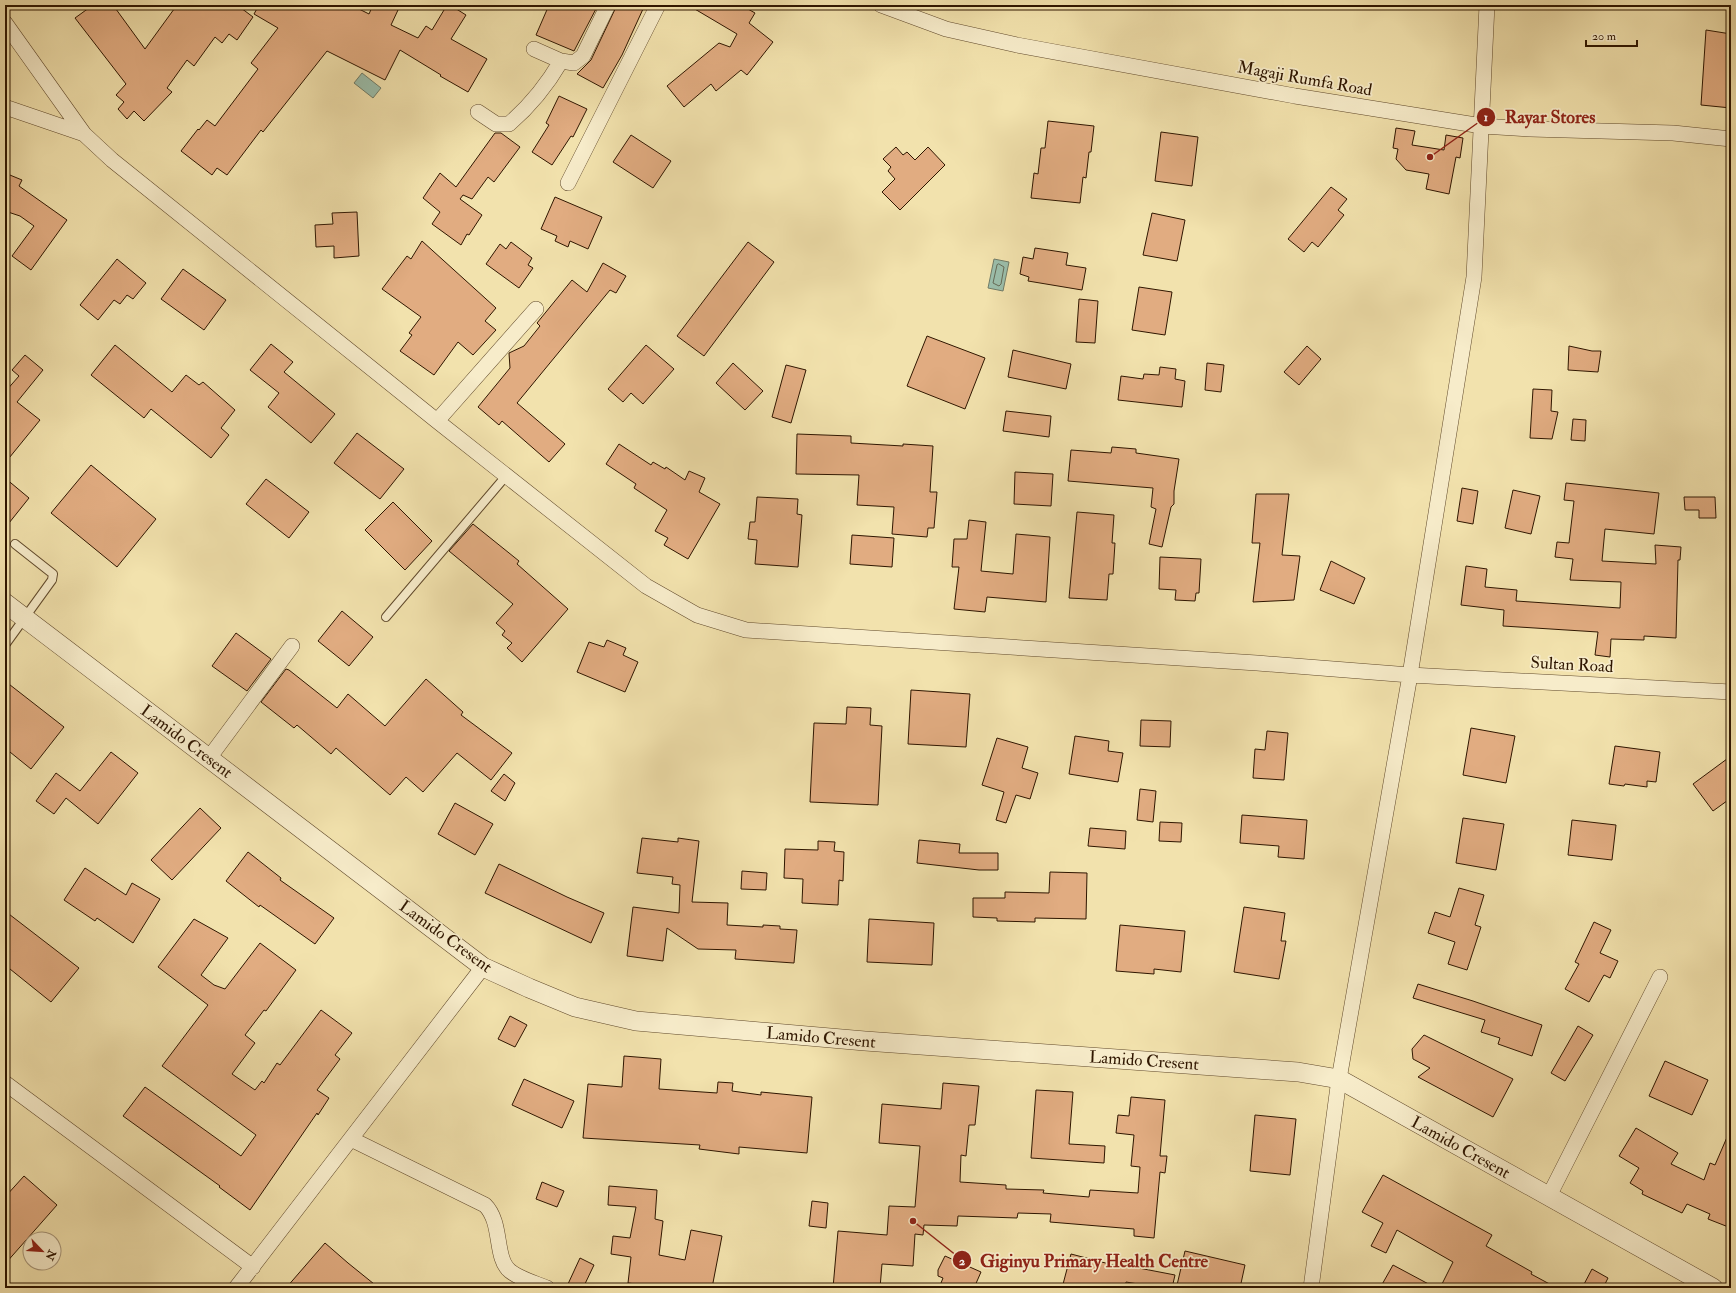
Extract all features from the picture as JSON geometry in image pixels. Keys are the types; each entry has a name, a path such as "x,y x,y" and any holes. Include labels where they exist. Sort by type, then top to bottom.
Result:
{"street":[{"path":"534,49 561,61 574,63 583,56 608,5"},
{"path":"568,183 658,5"},
{"name":"Magaji Rumfa Road","path":"881,5 946,29 1017,45 1294,96 1482,126 1530,129 1673,133 1731,139"},
{"path":"1310,1288 1339,1079 1410,675 1474,277 1487,5"},
{"path":"5,23 84,134"},
{"path":"478,112 496,124 509,124 528,107 544,87 561,61"},
{"path":"5,107 84,134"},
{"name":"Sultan Road","path":"84,134 112,160 506,476 646,586 697,615 746,630 1257,663 1410,675 1731,692"},
{"path":"438,421 536,309"},
{"name":"Lamido Cresent","path":"5,603 484,967 575,1007 636,1021 865,1040 1298,1072 1339,1079 1713,1288"},
{"path":"209,758 292,646"},
{"path":"236,1288 484,967"},
{"path":"1548,1196 1660,977"},
{"path":"5,1083 253,1267"},
{"path":"351,1139 485,1205 494,1217 503,1261 509,1270 547,1288"}],"lane":[{"path":"386,617 506,476"},
{"path":"5,645 52,580 53,574 15,544"}],"water":[{"path":"362,73 381,88 373,98 354,83"},
{"path":"994,259 1009,262 1003,291 988,288"}],"building":[{"path":"93,5 113,5 145,49 177,5 237,5 253,17 237,40 229,34 222,43 215,37 194,66 187,60 167,88 172,92 144,121 134,111 127,119 118,109 124,102 116,95 126,84 75,18"},
{"path":"259,5 351,5 369,14 373,5 386,5 398,10 391,25 418,38 426,26 432,30 447,5 450,5 466,15 451,39 487,59 468,92 400,50 385,80 327,51 263,132 261,130 227,175 217,168 212,175 181,151 207,120 215,126 258,69 251,63 278,28 254,14"},
{"path":"549,5 598,5 574,51 536,35"},
{"path":"617,5 634,5 643,9 622,55 603,88 577,74 591,60"},
{"path":"688,5 741,5 755,13 749,23 773,42 747,75 741,70 716,91 711,84 684,107 667,86 719,43 730,47 737,34"},
{"path":"1706,30 1731,34 1731,108 1701,105"},
{"path":"559,96 587,109 573,137 571,136 552,165 532,152 549,125 546,123"},
{"path":"1048,121 1094,126 1086,178 1083,177 1080,203 1031,198 1034,173 1038,174 1041,148 1045,148"},
{"path":"1396,128 1415,131 1412,145 1444,150 1446,135 1463,138 1460,158 1456,157 1449,194 1426,189 1429,174 1406,170 1396,159 1398,149 1393,148"},
{"path":"1161,132 1198,137 1192,186 1155,181"},
{"path":"495,133 501,133 520,147 494,182 488,177 472,199 463,195 460,199 482,215 469,235 467,234 461,245 432,224 440,212 423,198 440,173 456,187"},
{"path":"631,135 671,161 653,188 613,162"},
{"path":"896,147 903,155 907,152 915,160 928,147 945,165 900,210 882,192 895,179 888,171 891,167 883,159"},
{"path":"5,173 22,180 19,186 67,220 31,270 12,256 34,226 20,216 5,211"},
{"path":"1331,187 1347,199 1338,210 1344,215 1318,247 1312,242 1304,252 1288,239"},
{"path":"555,197 602,217 588,249 570,241 568,247 555,241 557,236 541,229"},
{"path":"357,212 359,256 334,258 334,246 316,247 315,225 333,224 332,213"},
{"path":"1152,213 1185,220 1177,261 1143,255"},
{"path":"422,241 496,308 485,321 496,330 473,355 458,342 434,375 400,351 412,335 409,333 421,317 382,289 407,256 411,259"},
{"path":"511,242 532,258 528,265 533,268 519,288 486,264 500,244 506,249"},
{"path":"748,242 774,262 704,356 677,336"},
{"path":"1035,248 1068,253 1066,265 1086,268 1082,290 1028,281 1029,277 1020,274 1023,257 1033,259"},
{"path":"117,259 146,283 133,299 127,295 120,304 114,300 98,320 80,305"},
{"path":"603,263 626,276 616,293 610,290 517,403 565,444 549,462 502,421 499,425 478,407 510,368 509,353 524,346 540,326 537,323 572,280 587,292"},
{"path":"183,269 226,300 204,330 161,299"},
{"path":"1139,287 1172,292 1165,335 1132,330"},
{"path":"1079,299 1098,301 1095,343 1076,342"},
{"path":"927,336 985,358 965,409 907,386"},
{"path":"271,344 293,362 284,372 335,414 311,443 268,407 279,393 250,370"},
{"path":"115,345 172,392 186,375 199,385 203,382 235,410 221,428 229,435 211,458 151,409 144,418 91,375"},
{"path":"646,345 674,369 643,404 631,393 623,402 608,389"},
{"path":"1307,346 1321,359 1299,385 1284,372"},
{"path":"1569,346 1592,351 1601,351 1598,372 1568,370"},
{"path":"1013,350 1071,364 1066,389 1008,377"},
{"path":"25,355 43,370 17,402 40,420 5,463 5,392 19,376 12,370"},
{"path":"733,363 763,391 745,410 716,383"},
{"path":"1207,363 1224,365 1221,392 1205,390"},
{"path":"786,365 806,370 791,423 772,417"},
{"path":"1160,367 1176,369 1175,379 1185,381 1182,407 1118,400 1121,376 1143,379 1144,374 1159,375"},
{"path":"1533,389 1552,390 1551,411 1558,412 1552,439 1530,438"},
{"path":"1006,411 1051,416 1049,437 1003,431"},
{"path":"1573,419 1586,420 1585,441 1571,440"},
{"path":"357,433 404,469 380,499 334,463"},
{"path":"797,434 851,436 851,443 933,446 930,492 937,492 934,528 928,528 927,537 892,534 894,507 857,505 859,475 796,474"},
{"path":"619,444 651,465 653,462 665,469 666,467 685,480 689,471 705,478 699,492 720,504 688,559 664,545 668,538 655,531 667,510 634,488 636,484 606,464"},
{"path":"1112,447 1136,449 1136,453 1179,459 1174,491 1174,504 1171,507 1162,547 1149,544 1156,509 1151,507 1153,488 1068,481 1071,450 1111,453"},
{"path":"91,465 156,519 117,567 51,513"},
{"path":"1015,472 1053,474 1051,506 1014,504"},
{"path":"5,478 29,498 5,528"},
{"path":"266,479 309,512 289,538 246,504"},
{"path":"1566,483 1659,493 1654,534 1605,529 1602,561 1656,564 1655,545 1681,547 1680,560 1678,560 1676,638 1644,636 1644,640 1611,639 1610,657 1595,655 1598,632 1503,626 1504,610 1461,605 1466,566 1487,569 1485,587 1517,590 1516,601 1620,608 1621,582 1570,580 1573,559 1555,557 1557,542 1569,543 1574,501 1564,500"},
{"path":"1462,488 1478,491 1473,524 1457,521"},
{"path":"1513,490 1540,496 1531,534 1505,528"},
{"path":"1256,494 1289,494 1282,555 1300,556 1294,600 1253,602 1260,543 1252,543"},
{"path":"757,497 798,499 797,514 802,515 798,567 755,564 757,540 748,539 750,522 755,522"},
{"path":"1684,497 1715,497 1716,518 1699,518 1699,510 1685,510"},
{"path":"393,502 432,541 405,570 365,530"},
{"path":"1077,512 1114,515 1112,543 1115,543 1113,574 1109,574 1107,600 1069,598"},
{"path":"969,520 986,522 981,571 1013,574 1016,534 1050,537 1046,602 987,597 985,612 954,609 959,567 952,567 954,539 967,539"},
{"path":"473,524 519,561 517,564 568,609 522,662 507,648 512,643 502,635 505,631 496,623 513,604 449,551"},
{"path":"852,535 894,538 892,567 850,564"},
{"path":"1160,557 1201,559 1199,593 1196,593 1195,601 1175,600 1176,590 1159,589"},
{"path":"1331,561 1365,578 1354,604 1320,590"},
{"path":"342,611 373,637 349,666 318,641"},
{"path":"236,633 271,659 247,691 212,666"},
{"path":"607,640 626,648 623,655 638,662 625,692 577,672 589,642 604,647"},
{"path":"286,669 337,708 348,694 385,726 426,679 463,712 461,715 512,753 491,780 457,753 423,792 406,777 390,795 336,748 331,754 297,725 294,728 261,702"},
{"path":"5,681 64,727 31,769 5,748"},
{"path":"911,690 970,694 966,747 908,744"},
{"path":"847,707 871,708 870,725 882,726 878,805 810,802 814,723 846,724"},
{"path":"1141,720 1171,721 1170,747 1140,746"},
{"path":"1471,728 1515,736 1506,783 1463,775"},
{"path":"1267,731 1288,733 1284,780 1253,778 1255,749 1265,750"},
{"path":"1075,736 1109,741 1108,751 1123,753 1118,782 1069,774"},
{"path":"997,738 1028,747 1022,768 1038,773 1030,799 1016,795 1006,823 996,820 1004,792 982,785"},
{"path":"1615,746 1660,752 1656,782 1647,781 1647,787 1625,784 1624,786 1609,784"},
{"path":"111,752 138,773 98,824 66,798 54,814 36,801 56,773 80,791"},
{"path":"1731,756 1731,798 1713,811 1693,784"},
{"path":"504,774 515,783 505,801 491,791"},
{"path":"1140,789 1156,791 1153,822 1137,820"},
{"path":"455,803 493,824 475,855 438,834"},
{"path":"200,808 221,828 172,880 151,860"},
{"path":"1242,815 1307,820 1304,859 1278,857 1279,846 1240,843"},
{"path":"1463,818 1504,824 1496,870 1456,863"},
{"path":"1572,820 1616,825 1612,860 1568,855"},
{"path":"1160,822 1182,823 1181,842 1159,841"},
{"path":"1090,828 1126,831 1125,849 1088,846"},
{"path":"642,838 678,842 678,838 699,841 692,902 728,903 727,925 763,927 763,925 780,926 780,929 797,930 794,963 735,959 736,950 698,949 667,928 663,961 627,956 633,907 679,913 680,885 672,884 673,877 637,873"},
{"path":"919,840 960,844 959,853 998,853 998,870 979,870 917,863"},
{"path":"818,841 835,842 834,851 844,852 843,881 839,880 838,905 802,903 803,879 784,878 785,849 818,850"},
{"path":"248,852 281,878 280,880 334,918 315,944 260,905 259,907 226,881"},
{"path":"499,864 604,913 591,943 485,893"},
{"path":"85,868 126,895 132,883 160,899 133,943 97,918 95,921 64,900"},
{"path":"742,871 767,873 766,890 741,889"},
{"path":"1050,872 1087,873 1086,919 1035,918 1035,922 997,921 997,918 973,917 973,898 1005,898 1005,892 1049,893"},
{"path":"1459,888 1484,895 1475,925 1481,927 1467,970 1448,964 1455,942 1428,933 1435,912 1450,917"},
{"path":"1244,907 1285,913 1281,941 1286,941 1279,979 1234,972"},
{"path":"5,911 79,968 51,1002 5,965"},
{"path":"194,919 228,938 201,975 214,985 225,989 260,943 296,970 266,1011 264,1010 245,1035 255,1043 232,1074 255,1090 262,1081 264,1083 277,1063 280,1065 321,1010 352,1033 335,1055 340,1059 317,1090 329,1098 250,1210 219,1187 220,1186 123,1116 145,1087 241,1156 256,1135 162,1066 208,1005 158,967"},
{"path":"869,919 934,923 932,965 867,962"},
{"path":"1594,922 1611,930 1600,953 1618,961 1610,978 1604,975 1589,1002 1565,989 1579,964 1575,962"},
{"path":"1120,925 1185,931 1181,972 1154,969 1154,974 1116,971"},
{"path":"1418,984 1542,1025 1532,1056 1498,1044 1500,1038 1481,1032 1485,1020 1413,998"},
{"path":"510,1016 527,1025 515,1047 498,1039"},
{"path":"1578,1026 1593,1035 1565,1081 1551,1073"},
{"path":"1424,1035 1513,1079 1493,1117 1418,1077 1430,1068 1413,1059 1412,1049"},
{"path":"624,1056 661,1059 659,1089 717,1093 718,1082 733,1083 732,1091 761,1095 761,1092 812,1097 807,1153 739,1147 739,1154 699,1149 700,1145 583,1138 588,1084 622,1087"},
{"path":"1665,1061 1708,1080 1692,1115 1649,1096"},
{"path":"524,1079 574,1101 562,1128 512,1105"},
{"path":"943,1083 979,1086 975,1125 969,1125 966,1156 961,1155 960,1182 1006,1185 1006,1189 1044,1190 1043,1193 1089,1197 1090,1190 1138,1193 1140,1167 1131,1166 1134,1135 1116,1133 1118,1115 1129,1116 1131,1097 1165,1100 1160,1156 1167,1156 1165,1173 1160,1172 1154,1238 1134,1236 1134,1229 1050,1222 1051,1214 1018,1213 1017,1218 958,1216 957,1226 924,1225 923,1235 915,1234 913,1266 882,1264 880,1288 833,1288 838,1231 887,1235 889,1206 915,1207 920,1146 879,1143 882,1104 941,1109"},
{"path":"1036,1090 1073,1092 1069,1144 1105,1146 1104,1163 1031,1158"},
{"path":"1255,1115 1296,1119 1290,1175 1250,1171"},
{"path":"1636,1128 1678,1153 1671,1164 1704,1180 1710,1163 1715,1165 1731,1128 1731,1228 1708,1219 1710,1214 1687,1204 1682,1213 1642,1194 1643,1191 1630,1183 1639,1168 1619,1156"},
{"path":"1383,1175 1492,1235 1486,1246 1557,1288 1440,1288 1453,1262 1397,1230 1386,1253 1371,1246 1383,1223 1362,1212"},
{"path":"24,1176 57,1205 34,1231 22,1231 22,1245 5,1264 5,1197"},
{"path":"542,1182 564,1191 557,1207 536,1199"},
{"path":"609,1186 657,1190 655,1219 663,1221 659,1255 685,1260 691,1230 722,1236 712,1288 668,1288 628,1283 631,1257 611,1254 613,1236 630,1238 636,1207 608,1205"},
{"path":"812,1201 828,1203 826,1228 809,1226"},
{"path":"325,1243 348,1263 379,1288 286,1288"},
{"path":"1185,1251 1245,1265 1240,1288 1189,1288 1177,1285"},
{"path":"1071,1254 1117,1266 1118,1264 1175,1275 1172,1288 1162,1288 1126,1282 1125,1288 1062,1288"},
{"path":"945,1256 981,1272 974,1288 939,1288 943,1278 938,1276 938,1270"},
{"path":"580,1258 594,1265 583,1288 576,1288 568,1284"},
{"path":"1393,1265 1436,1288 1380,1288"},
{"path":"1592,1269 1608,1278 1603,1288 1582,1288"}],"place":[{"name":"Rayar Stores","path":"1430,157"},
{"name":"Giginyu Primary Health Centre","path":"913,1221"}]}
